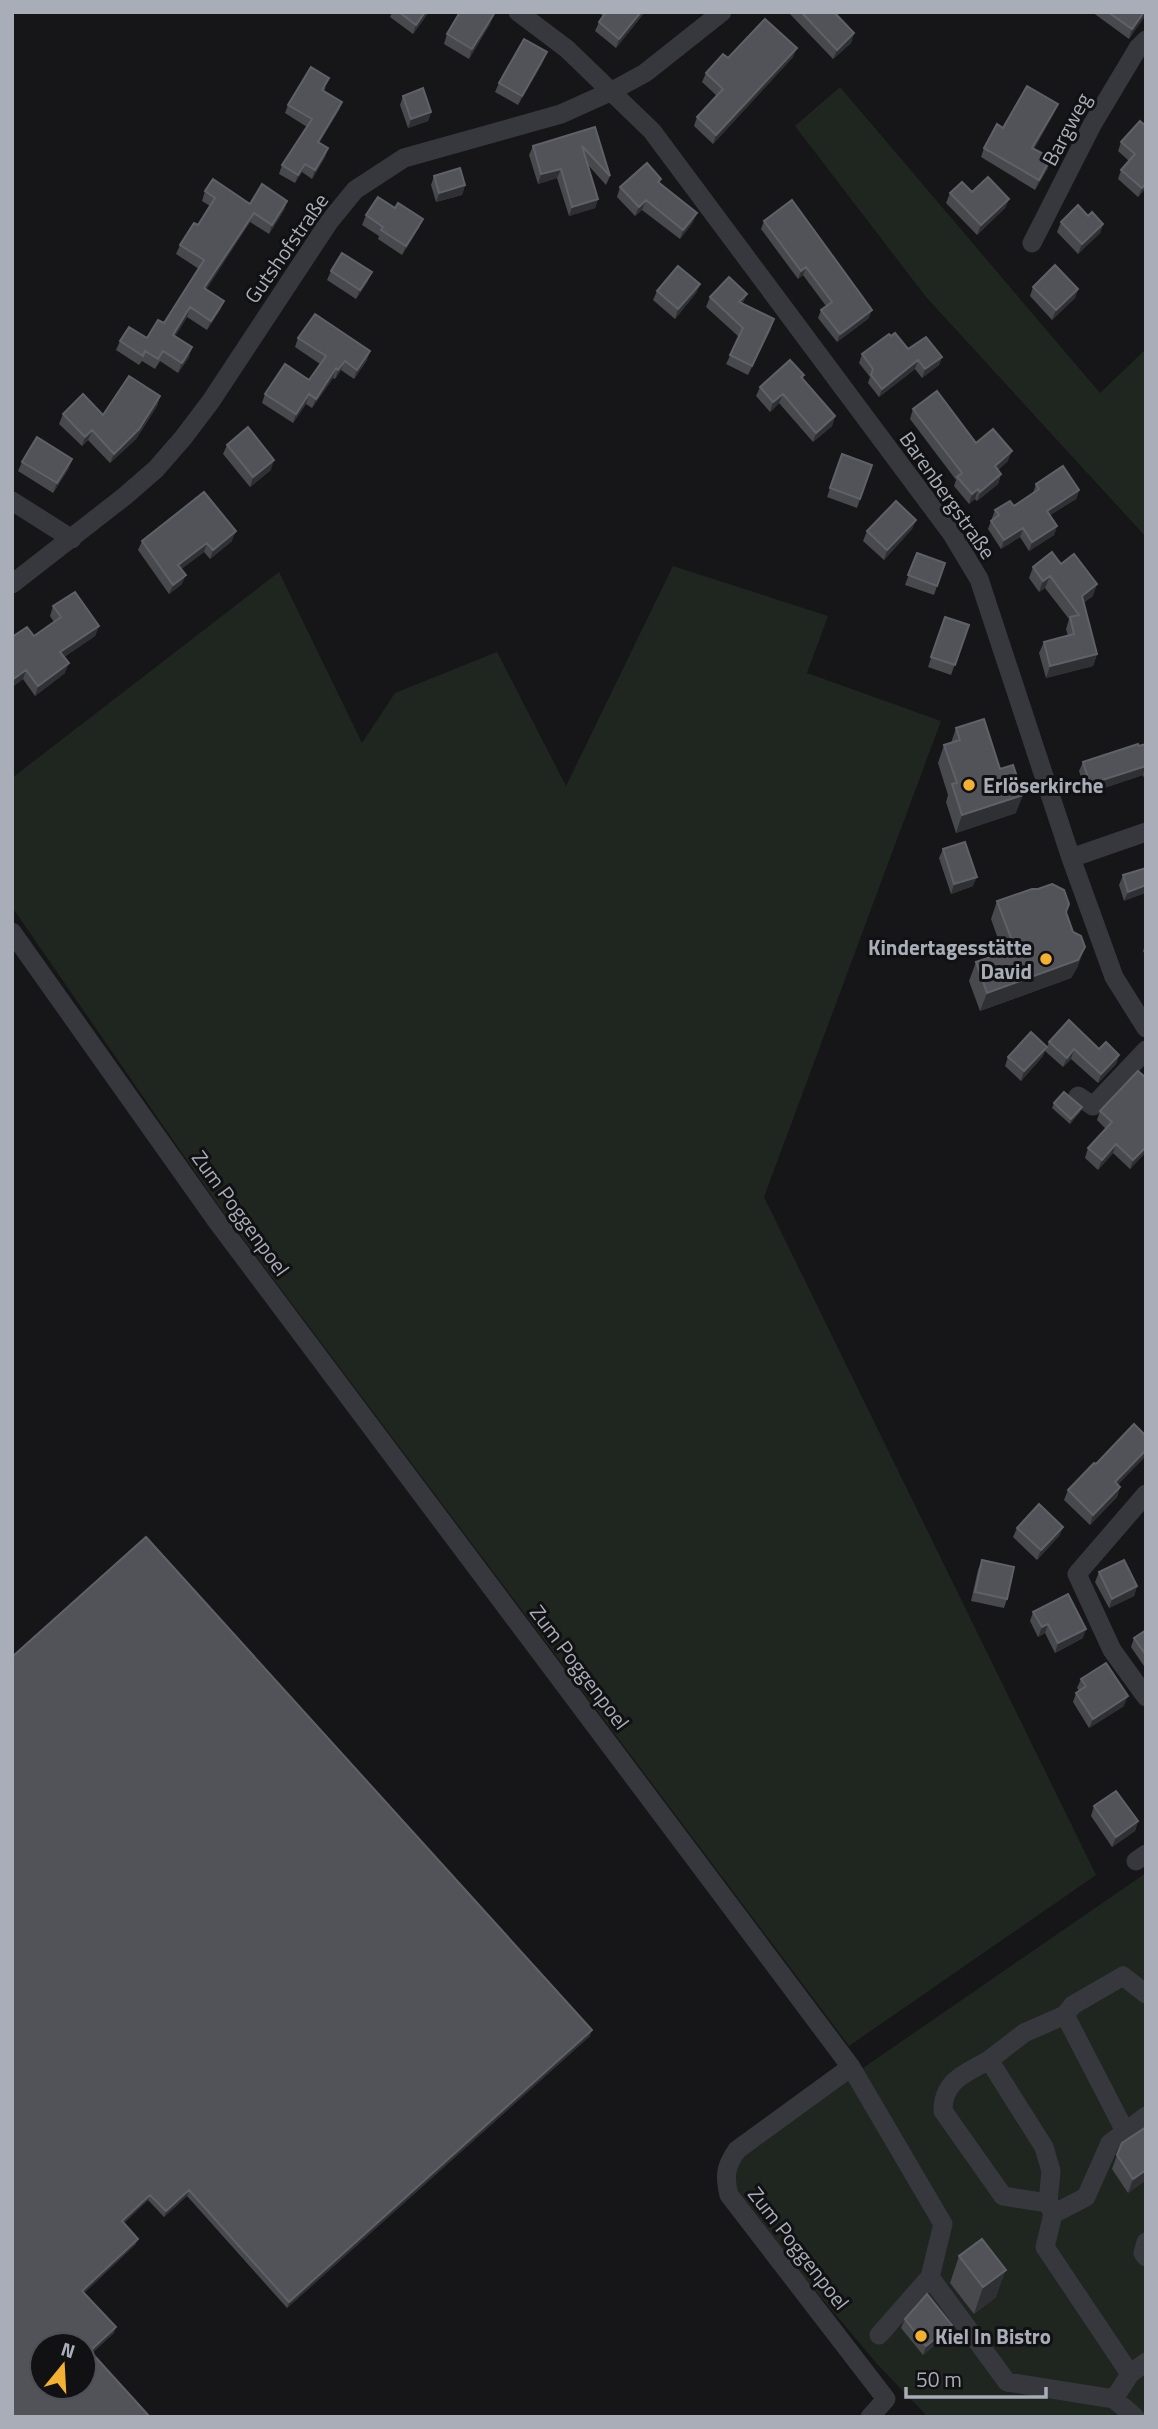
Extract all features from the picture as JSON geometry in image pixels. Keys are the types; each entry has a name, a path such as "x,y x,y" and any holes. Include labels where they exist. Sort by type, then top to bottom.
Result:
{"street":[{"name":"Barenbergstraße","path":"518,12 567,48 652,131 952,534 979,579 1071,858 1114,976 1146,1028"},
{"name":"Gutshofstraße","path":"12,584 156,469 183,439 211,401 328,222 355,190 404,158 561,114 612,91 645,73 722,12"},
{"name":"Bargweg","path":"1032,243 1092,125 1138,48 1146,40"},
{"path":"12,501 72,538"},
{"path":"1071,858 1146,832"},
{"name":"Zum Poggenpoel","path":"12,932 216,1220 850,2067 737,2150 726,2167 725,2181 729,2195 886,2399 870,2417"},
{"path":"1078,1096 1093,1106 1146,1050"},
{"path":"1146,1494 1077,1574 1112,1650 1146,1697"},
{"path":"1146,1994 1123,1976 1073,2005 1065,2015 1024,2033 989,2060 950,2084 943,2097 943,2111 1003,2196 1051,2209 1086,2197 1110,2143 1146,2116"},
{"path":"1065,2015 1125,2131"},
{"path":"989,2060 1044,2147 1051,2171 1051,2209 1045,2247 1138,2368 1114,2399"},
{"path":"850,2067 943,2224 930,2277 879,2335"},
{"path":"1146,2242 1143,2253 1146,2257"},
{"path":"930,2277 1007,2382 1114,2399 1136,2417"}],"shaded area":[{"path":"840,87 1100,393 1146,349 1146,537 926,297 795,126"},
{"path":"673,566 828,616 807,673 941,721 764,1197 1096,1875 849,2046 220,1208 12,907 12,778 279,572 362,743 395,693 497,652 566,786"},
{"path":"1146,1873 1146,2417 928,2417 878,2365 731,2191 741,2152"}],"building":[{"path":"399,12 425,12 416,25"},
{"path":"460,12 494,14 472,49 447,34"},
{"path":"606,12 641,12 619,39 599,22"},
{"path":"801,12 834,12 854,33 837,50"},
{"path":"1108,12 1144,12 1132,29"},
{"path":"765,19 797,48 716,135 697,117 723,89 706,73 723,54 728,58"},
{"path":"524,39 547,52 522,96 499,83"},
{"path":"311,67 329,78 322,90 342,102 318,142 328,148 315,170 305,164 298,175 282,165 312,119 288,105"},
{"path":"1027,86 1058,104 1032,148 1051,158 1039,180 984,148 997,124 1003,128"},
{"path":"423,88 431,112 411,119 403,96"},
{"path":"1140,121 1146,126 1146,183 1142,188 1121,170 1135,154 1121,142"},
{"path":"595,127 610,176 582,146 598,199 572,207 561,169 541,174 533,146"},
{"path":"647,163 661,179 658,182 697,213 683,230 646,200 639,207 620,187"},
{"path":"460,168 465,185 439,193 434,176"},
{"path":"988,177 1009,199 981,225 950,193 962,182 972,192"},
{"path":"213,179 250,204 262,184 287,201 272,225 254,213 204,288 224,301 211,321 190,307 173,335 192,347 182,363 163,351 158,359 145,351 143,356 120,341 129,327 147,338 158,320 164,323 204,260 180,245 194,223 198,225 215,198 205,191"},
{"path":"378,197 395,208 398,203 423,219 406,246 381,230 383,227 366,215"},
{"path":"792,200 872,310 840,334 821,310 832,302 806,267 801,271 764,221"},
{"path":"1078,205 1088,216 1092,212 1103,224 1082,244 1061,222"},
{"path":"342,253 372,272 360,290 331,271"},
{"path":"1055,265 1078,289 1056,310 1033,287"},
{"path":"678,266 700,284 678,309 657,291"},
{"path":"729,277 747,294 739,302 774,319 752,366 730,355 743,328 710,297"},
{"path":"315,314 370,351 357,370 345,361 338,370 336,368 316,399 309,394 296,414 265,394 285,364 309,380 326,356 298,338"},
{"path":"895,333 908,349 926,337 942,357 925,369 918,360 882,389 871,375 873,369 862,354 889,334 891,336"},
{"path":"790,360 835,416 816,433 783,394 773,402 760,387"},
{"path":"129,376 160,396 139,429 114,454 92,430 85,437 63,414 83,394 103,415"},
{"path":"937,391 976,443 993,429 1012,451 995,466 1001,474 980,492 978,489 972,494 957,477 962,473 913,409"},
{"path":"248,427 274,460 253,477 227,445"},
{"path":"37,437 72,459 57,483 22,462"},
{"path":"842,454 872,465 860,499 830,488"},
{"path":"1063,466 1079,490 1047,511 1057,526 1032,542 1023,528 1004,540 991,521 999,515 995,510 1010,501 1014,506 1039,489 1036,484"},
{"path":"204,492 236,531 213,550 207,543 178,565 186,575 173,585 142,541"},
{"path":"896,501 916,520 887,550 867,531"},
{"path":"1052,552 1061,564 1074,554 1097,584 1082,596 1097,654 1050,666 1044,642 1074,634 1070,617 1079,615 1050,576 1043,581 1033,567"},
{"path":"917,553 945,563 937,586 908,575"},
{"path":"75,592 99,626 60,652 69,663 38,686 26,670 12,680 12,637 27,627 34,636 61,617 53,606"},
{"path":"945,617 969,625 955,665 931,657"},
{"name":"Erlöserkirche","path":"984,719 1000,769 1013,765 1023,795 962,815 952,784 957,783 944,745 960,740 956,728"},
{"path":"1138,744 1146,744 1146,766 1090,784 1083,762"},
{"path":"965,842 977,877 954,884 943,849"},
{"path":"1146,868 1146,885 1128,892 1123,875"},
{"name":"Kindertagesstätte David","path":"1052,884 1064,890 1069,904 1066,912 1073,932 1081,936 1085,947 1078,960 987,993 976,962 1015,949 997,901"},
{"path":"1069,1020 1099,1049 1106,1042 1119,1055 1101,1074 1074,1049 1067,1058 1049,1042"},
{"path":"1031,1032 1047,1047 1024,1071 1008,1057"},
{"path":"1138,1071 1146,1078 1146,1147 1133,1160 1116,1144 1102,1160 1088,1148 1112,1122 1100,1111"},
{"path":"1064,1092 1082,1107 1071,1119 1054,1103"},
{"path":"1134,1424 1146,1436 1146,1450 1115,1482 1120,1487 1093,1515 1068,1490"},
{"path":"1039,1504 1063,1527 1041,1550 1017,1528"},
{"path":"146,1537 592,2030 289,2302 189,2190 166,2211 150,2195 122,2221 138,2239 82,2291 116,2327 98,2344 98,2331 28,2331 28,2401 98,2401 98,2360 150,2417 12,2417 12,1657"},
{"path":"982,1560 1014,1567 1007,1599 975,1592"},
{"path":"1124,1560 1137,1586 1112,1599 1099,1572"},
{"path":"1068,1594 1086,1629 1058,1643 1048,1624 1042,1627 1033,1612"},
{"path":"1146,1630 1146,1655 1134,1638"},
{"path":"1106,1663 1128,1696 1093,1719 1076,1693 1086,1686 1081,1679"},
{"path":"1116,1791 1138,1821 1116,1837 1094,1806"},
{"path":"1146,2127 1146,2170 1133,2179 1117,2155 1122,2143"},
{"path":"982,2239 1006,2270 983,2287 959,2256"},
{"path":"927,2294 952,2325 926,2346 905,2319"}],"place":[{"name":"Erlöserkirche","path":"969,785"},
{"name":"Kindertagesstätte David","path":"1046,959"},
{"name":"Kiel In Bistro","path":"921,2336"}]}
